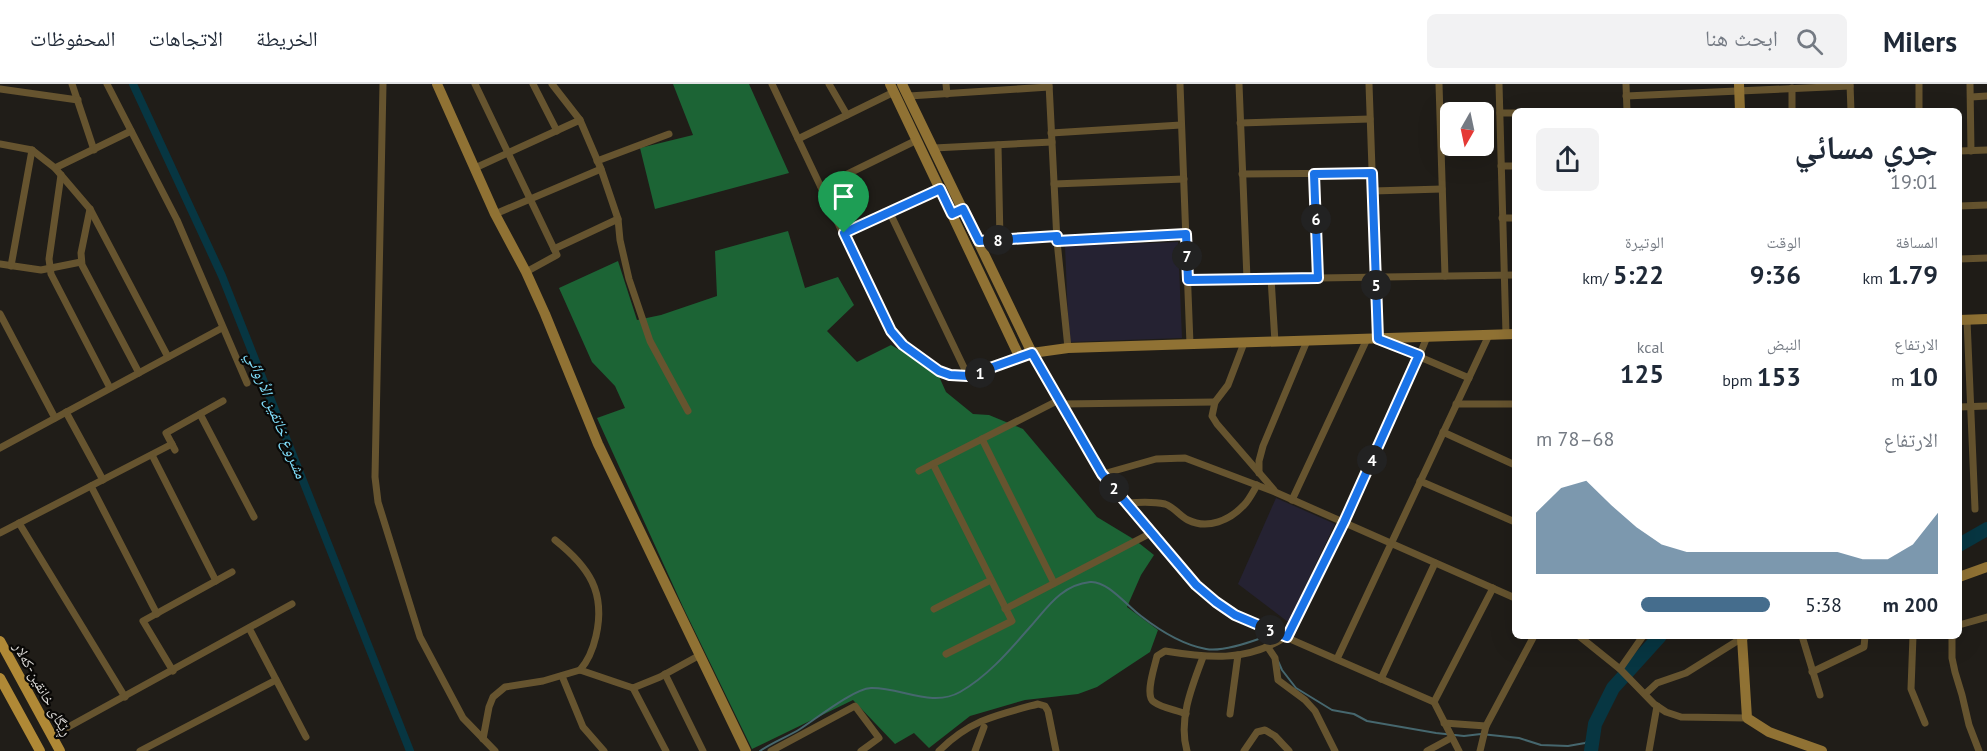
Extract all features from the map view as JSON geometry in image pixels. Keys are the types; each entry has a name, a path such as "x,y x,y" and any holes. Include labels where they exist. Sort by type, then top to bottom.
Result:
{"main road":[{"name":"ڕێگای خانقین-کەلار","path":"0,641 60,751"},
{"path":"0,678 40,751"}],"street":[{"path":"72,84 94,150"},
{"path":"107,84 177,220 247,383"},
{"path":"383,84 375,477 378,502 420,637 463,718 495,751"},
{"path":"437,84 495,214 526,272 598,444 746,751"},
{"path":"475,84 557,255 526,272"},
{"path":"533,84 557,131"},
{"path":"552,84 580,120 601,169 618,219 620,240 629,279 650,341 688,411"},
{"path":"772,84 884,320 896,338 939,371 950,375 968,376 1032,353 1068,348 1510,334 1504,276 1499,84"},
{"path":"829,84 847,115"},
{"path":"946,84 947,94"},
{"path":"1180,84 1190,344"},
{"path":"1239,84 1247,279"},
{"path":"1292,500 1373,339 1376,277 1369,84"},
{"path":"1439,84 1445,276"},
{"path":"1626,84 1627,108"},
{"path":"1686,84 1686,93"},
{"path":"1919,84 1919,108"},
{"path":"1970,84 1971,151"},
{"path":"1626,96 1739,87 1792,88 1850,85 1851,108"},
{"path":"909,96 947,94 996,87 1049,86 1057,239 1068,348"},
{"path":"798,139 896,87"},
{"path":"896,87 909,96 1032,353 1102,474 1151,533 1196,585 1235,615 1434,702 1459,751"},
{"path":"896,87 905,115 1020,358"},
{"path":"1739,87 1740,108"},
{"path":"1792,88 1792,108"},
{"path":"0,89 78,100"},
{"path":"1971,97 1987,96"},
{"path":"905,115 916,110"},
{"path":"1500,113 1512,112"},
{"path":"1240,123 1370,119"},
{"path":"475,168 580,120"},
{"path":"1052,133 1181,125"},
{"path":"55,168 131,131"},
{"path":"597,161 669,134"},
{"path":"821,187 917,140"},
{"path":"934,148 1052,142"},
{"path":"0,144 33,150 62,175 90,209 168,357"},
{"path":"998,145 1000,240"},
{"path":"11,266 33,150"},
{"path":"1962,151 1987,150"},
{"path":"1501,166 1512,166"},
{"path":"495,214 601,169"},
{"path":"1242,174 1372,173"},
{"path":"1314,174 1318,278"},
{"path":"62,175 49,259 50,269 53,280 110,388"},
{"path":"1054,184 1184,179"},
{"path":"844,233 940,189"},
{"path":"1372,191 1442,189"},
{"path":"1962,206 1987,206"},
{"path":"90,209 81,262 83,269 139,373"},
{"path":"952,214 963,209"},
{"path":"889,211 968,376"},
{"path":"1503,218 1512,218"},
{"path":"554,249 618,219"},
{"path":"979,241 1186,234"},
{"path":"1962,259 1987,258"},
{"path":"0,264 37,270 81,262"},
{"path":"1188,280 1512,275"},
{"path":"1271,278 1275,342"},
{"path":"0,314 55,418"},
{"path":"1975,509 1963,320 1987,319"},
{"path":"0,448 222,328"},
{"path":"1337,659 1489,335"},
{"path":"1186,714 1150,699 1149,691 1156,658 1165,651 1203,657 1238,656 1287,637 1344,522 1427,337"},
{"path":"1373,339 1419,355 1469,378"},
{"path":"1259,472 1263,446 1307,341"},
{"path":"1244,343 1228,385 1215,402 1212,416 1275,492"},
{"path":"0,533 152,455 174,447 166,433 223,401"},
{"path":"919,471 1061,402 1215,402"},
{"path":"1456,405 1512,404"},
{"path":"1962,407 1987,406"},
{"path":"66,412 103,480"},
{"path":"200,414 255,517"},
{"path":"1443,432 1512,464"},
{"path":"982,439 1054,583"},
{"path":"152,455 216,581"},
{"path":"1102,474 1156,459 1185,458 1275,492 1512,597"},
{"path":"933,464 1012,621 946,654"},
{"path":"1420,481 1512,521"},
{"path":"1127,503 1149,501 1178,511 1187,520 1203,524 1216,523 1227,519 1245,505 1257,485"},
{"path":"91,486 157,614"},
{"path":"20,523 125,697"},
{"path":"1005,609 1151,533"},
{"path":"483,739 489,707 494,697 505,687 562,676 580,670 587,662 594,647 600,612 595,585 584,566 555,540"},
{"path":"1381,679 1435,563"},
{"path":"1962,576 1987,567"},
{"path":"172,671 143,621 232,572"},
{"path":"934,609 991,580"},
{"path":"1434,702 1493,588"},
{"path":"52,736 292,604"},
{"path":"1962,624 1987,617"},
{"path":"249,628 306,737"},
{"path":"1480,751 1486,726 1532,639"},
{"path":"1583,639 1620,669 1658,706 1681,717 1747,717 1769,732 1822,751"},
{"path":"1620,669 1641,639"},
{"path":"1645,694 1657,683 1686,673 1740,639"},
{"path":"1743,639 1747,717"},
{"path":"1803,639 1820,696"},
{"path":"1812,672 1864,647 1865,639"},
{"path":"1915,639 1911,689 1925,723"},
{"path":"1952,639 1953,665 1969,725 1979,751"},
{"path":"1267,646 1275,658 1278,680 1310,705 1335,751"},
{"path":"580,670 633,688 700,655"},
{"path":"1230,714 1238,656"},
{"path":"1187,751 1184,729 1186,714 1203,657"},
{"path":"665,674 703,751"},
{"path":"562,676 583,727 604,751"},
{"path":"140,751 276,680"},
{"path":"633,688 666,751"},
{"path":"939,751 959,733 976,722 1038,704 1043,705 1048,711 1056,751"},
{"path":"771,751 855,706 879,738 861,751"},
{"path":"1649,751 1658,706"},
{"path":"1444,723 1486,726"},
{"path":"975,751 984,727"},
{"path":"1244,751 1257,732 1265,730 1275,736 1289,751"},
{"path":"1427,751 1451,738"},
{"path":"871,744 876,751"}],"shaded area":[{"path":"1178,242 1182,338 1069,342 1065,246"},
{"path":"1276,498 1335,524 1288,622 1238,584"}],"green space":[{"path":"673,84 749,84 789,173 655,209 640,148 693,135"},
{"path":"788,231 805,288 838,277 854,305 827,331 857,362 891,345 937,372 946,392 973,414 989,415 1023,429 1097,517 1135,540 1154,555 1141,575 1127,607 1158,630 1150,652 1097,687 1078,694 1025,700 970,716 929,748 914,733 895,744 853,700 752,749 683,607 597,418 625,408 615,386 592,362 559,288 618,261 637,320 661,315 717,296 715,251"}],"waterway":[{"name":"مشروع خانقين الأروائي","path":"133,84 222,276 410,751"},
{"path":"1962,543 1987,529"},
{"path":"760,751 863,690 882,689 927,698 938,698 960,692 998,662 1056,598 1080,584 1090,582 1103,585 1156,626 1198,647 1213,650 1228,648 1264,637 1271,642"},
{"path":"1591,751 1595,724 1613,688 1657,639"},
{"path":"1278,661 1296,688 1332,710 1354,714 1367,721 1436,733 1519,738 1541,745 1568,746 1585,743 1593,737"}],"route":[{"path":"1372,173 1378,339 1419,355 1344,522 1287,637 1235,615 1196,585 1102,474 1032,353 978,373 963,376 939,371 903,345 884,320 844,233 940,189 952,214 963,209 979,241 1057,236 1057,241 1186,234 1188,280 1318,278 1314,174 1372,173"}]}
